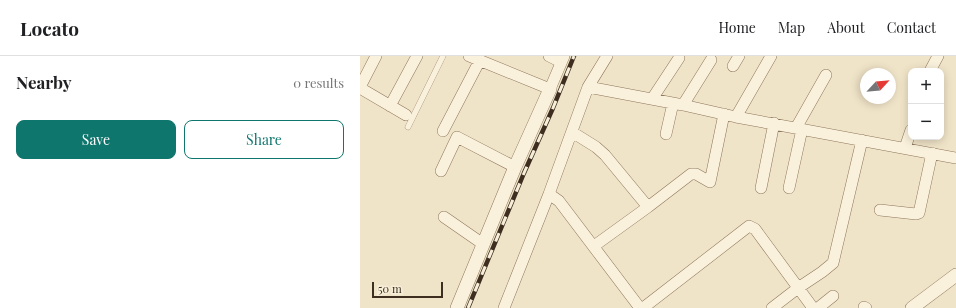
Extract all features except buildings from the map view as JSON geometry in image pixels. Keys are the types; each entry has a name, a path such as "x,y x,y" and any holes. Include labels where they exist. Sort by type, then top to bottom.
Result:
{"street":[{"path":"376,56 360,88 409,116"},
{"path":"390,106 417,56"},
{"path":"469,56 550,89"},
{"path":"457,308 515,167 563,59 549,56"},
{"path":"504,308 549,194 588,86 607,56"},
{"path":"733,66 739,56"},
{"path":"736,116 771,56"},
{"path":"932,68 938,56"},
{"path":"652,99 679,58"},
{"path":"443,131 480,60"},
{"path":"666,134 678,104 711,60"},
{"path":"789,188 799,128 826,75"},
{"path":"588,86 774,124 956,158"},
{"path":"594,246 691,174 696,174 710,182 724,114"},
{"path":"761,188 774,124"},
{"path":"572,132 605,155 648,207"},
{"path":"441,171 457,137 515,167"},
{"path":"905,148 908,139"},
{"path":"772,308 833,263 862,140"},
{"path":"880,210 916,214 919,213 932,153"},
{"path":"549,194 559,201 640,308"},
{"path":"444,217 483,244"},
{"path":"643,308 749,226 755,229 813,308"},
{"path":"912,308 956,275"},
{"path":"818,308 833,296"}],"lane":[{"path":"408,127 409,116 443,56"}],"railway":[{"path":"468,308 574,56"}]}
